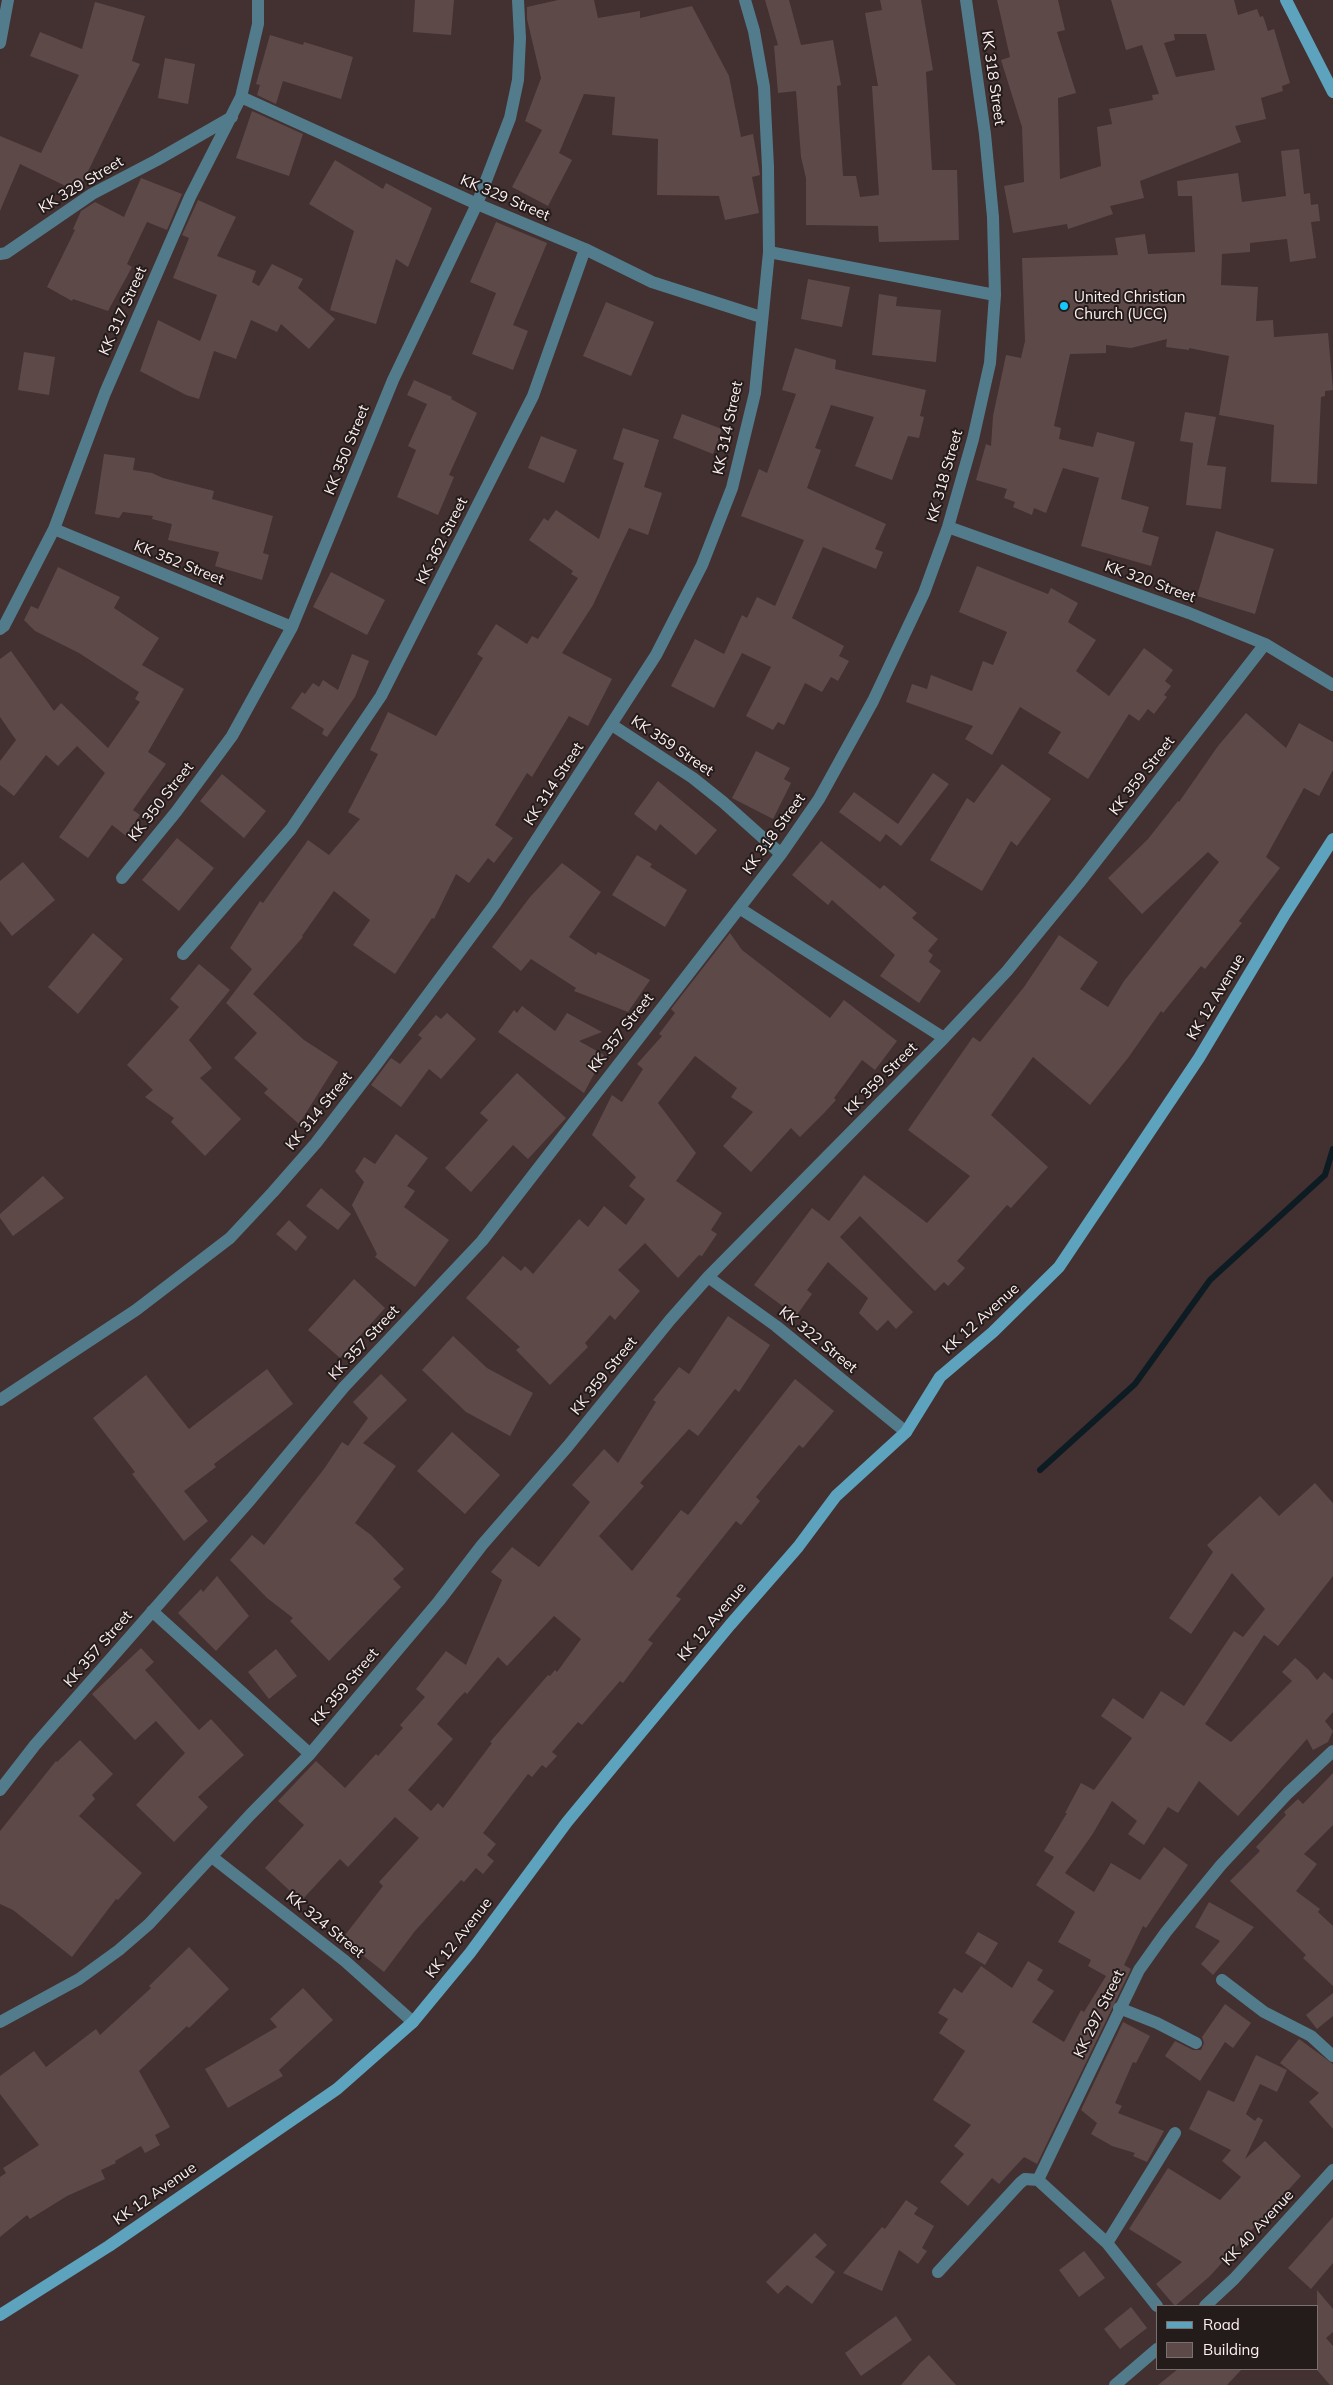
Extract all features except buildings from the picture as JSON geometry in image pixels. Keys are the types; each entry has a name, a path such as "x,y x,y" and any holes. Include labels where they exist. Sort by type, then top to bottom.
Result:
{"main road":[{"path":"1286,0 1333,92"},
{"name":"KK 12 Avenue","path":"0,2315 109,2246 337,2089 414,2022 470,1953 567,1822 730,1625 798,1547 836,1496 906,1432 940,1377 993,1332 1052,1274 1078,1241 1199,1058 1285,914 1333,839"}],"street":[{"path":"0,43 8,0"},
{"name":"KK 317 Street","path":"0,629 4,626 54,529 109,384 190,197 241,97 258,24 258,0"},
{"name":"KK 350 Street","path":"122,878 176,812 232,736 292,626 393,380 477,204 510,118 518,80 520,38 518,0"},
{"name":"KK 314 Street","path":"0,1400 136,1310 230,1238 273,1192 316,1143 495,904 656,655 702,565 732,488 754,393 769,252 768,167 764,87 754,31 745,0"},
{"name":"KK 318 Street","path":"739,908 781,854 819,799 873,701 924,593 948,527 973,438 990,363 995,295 992,217 985,134 966,0"},
{"name":"KK 329 Street","path":"241,97 477,204 585,249 652,282 761,317"},
{"name":"KK 329 Street","path":"0,254 6,252 92,194 157,160 232,116"},
{"name":"KK 362 Street","path":"183,954 291,829 381,696 533,396 585,249"},
{"path":"769,252 995,295"},
{"name":"KK 320 Street","path":"948,527 1189,613 1265,644 1333,685"},
{"name":"KK 352 Street","path":"54,529 292,626"},
{"name":"KK 359 Street","path":"0,2022 79,1979 119,1950 149,1924 250,1815 310,1754 439,1601 482,1546 534,1487 670,1320 708,1277 944,1038 1007,971 1074,890 1265,644"},
{"name":"KK 359 Street","path":"612,725 693,778 781,854"},
{"name":"KK 359 Street","path":"739,908 944,1038"},
{"name":"KK 357 Street","path":"0,1790 35,1745 251,1499 344,1387 482,1241 739,908"},
{"name":"KK 322 Street","path":"708,1277 776,1326 906,1432"},
{"path":"152,1611 310,1754"},
{"name":"KK 297 Street","path":"1038,2180 1119,2008 1139,1970 1166,1932 1221,1865 1288,1793 1333,1751"},
{"name":"KK 324 Street","path":"212,1857 345,1961 414,2022"},
{"path":"1222,1980 1264,2012 1311,2036 1333,2056"},
{"path":"1119,2008 1157,2023 1196,2043"},
{"path":"1107,2243 1175,2134"},
{"name":"KK 40 Avenue","path":"1206,2305 1234,2279 1333,2170"},
{"path":"938,2272 1020,2183 1026,2179 1038,2180 1107,2243 1157,2305"},
{"path":"1116,2385 1156,2351"}],"waterway":[{"path":"1040,1470 1135,1384 1210,1280 1325,1175 1333,1149"}],"place":[{"name":"United Christian Church (UCC)","path":"1064,306"}]}
